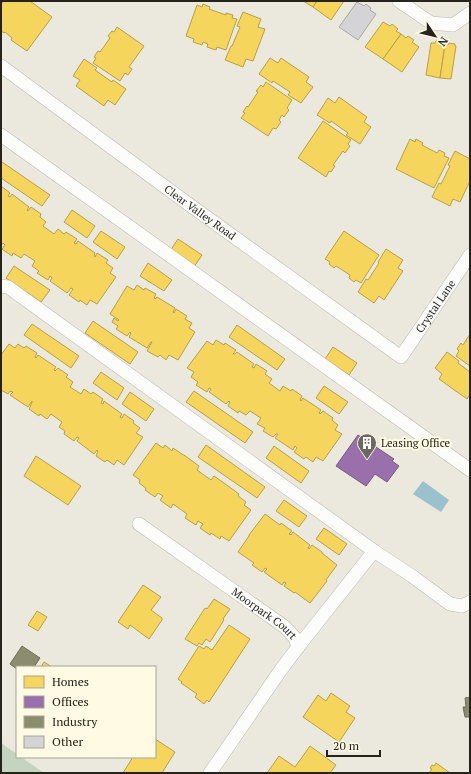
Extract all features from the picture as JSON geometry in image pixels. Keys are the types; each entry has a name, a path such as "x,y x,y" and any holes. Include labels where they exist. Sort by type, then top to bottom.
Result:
{"street":[{"path":"399,1 430,23 453,25 470,13"},
{"name":"Clear Valley Road","path":"1,66 187,203 401,357"},
{"path":"1,136 470,470"},
{"name":"Crystal Lane","path":"401,357 470,255"},
{"path":"1,286 8,287 374,551 412,576 450,604 462,606 470,602"},
{"name":"Moorpark Court","path":"139,524 285,627 295,638 298,647 210,773"},
{"path":"298,647 374,551"}],"green space":[{"path":"1,743 16,753 16,758 22,758 44,773 1,773"}],"water":[{"path":"423,481 449,500 441,512 413,494"}],"building: Homes":[{"path":"3,1 30,1 52,17 27,51 11,40 12,38 5,32 4,33 1,31 1,5"},
{"path":"303,1 317,1 313,7"},
{"path":"317,1 344,1 331,20 313,7"},
{"path":"203,4 210,7 209,9 226,15 226,13 233,15 232,18 237,19 226,50 217,47 216,50 207,47 208,44 203,42 202,45 193,42 194,39 186,36 197,5 202,7"},
{"path":"243,12 261,19 258,27 265,29 253,61 246,59 243,67 225,60 240,27 237,26"},
{"path":"383,22 390,26 392,24 398,29 396,31 401,34 383,59 365,47"},
{"path":"117,27 144,46 129,67 132,69 128,75 125,73 120,81 93,63 96,58 94,57 98,51 100,52 110,38 108,36 112,31 114,32"},
{"path":"401,34 406,38 408,36 414,40 412,42 419,47 402,72 383,59"},
{"path":"436,41 443,42 442,44 445,45 440,78 426,75 431,43 435,43"},
{"path":"449,43 455,44 456,46 451,79 440,78 445,45 448,45"},
{"path":"270,58 278,63 281,58 309,77 306,82 313,87 301,103 288,95 290,92 273,81 272,83 259,74"},
{"path":"84,59 97,68 95,70 112,82 113,80 126,89 115,105 108,100 104,106 76,86 80,80 73,76"},
{"path":"266,82 292,100 287,108 289,110 284,117 282,115 279,120 281,122 276,129 273,128 268,136 241,118 245,113 243,112 258,92 256,91 261,85 263,87"},
{"path":"339,97 367,117 364,122 371,127 360,144 346,135 348,133 331,121 330,123 317,115 328,98 335,103"},
{"path":"323,121 351,140 348,144 350,146 345,153 343,151 333,165 335,166 331,172 329,171 326,177 298,158"},
{"path":"410,139 415,142 416,139 423,143 422,145 437,153 439,150 445,153 444,156 449,158 434,188 396,169"},
{"path":"455,151 470,159 470,181 460,202 453,199 450,206 432,197 439,183 441,184 450,166 448,165"},
{"path":"2,162 50,195 42,206 1,178"},
{"path":"1,186 10,193 8,196 10,197 12,194 29,207 27,210 28,211 31,207 41,214 40,217 46,222 43,226 54,234 58,229 64,234 66,232 77,239 74,243 76,244 78,241 95,253 95,257 97,253 108,260 106,263 113,268 110,273 116,277 97,304 90,300 87,305 80,300 79,302 69,295 73,289 71,288 67,293 50,281 52,278 50,276 48,280 37,273 39,271 32,266 35,261 24,254 21,258 13,253 12,256 2,249 5,245 3,243 1,246"},
{"path":"72,210 95,226 87,238 64,222"},
{"path":"101,231 125,247 117,259 93,242"},
{"path":"344,231 379,255 361,283 356,280 354,282 349,278 350,275 336,266 334,268 329,264 330,262 325,259"},
{"path":"178,239 202,255 194,267 170,251"},
{"path":"386,249 403,260 398,268 403,271 384,300 379,296 374,303 358,292 366,279 368,280"},
{"path":"148,263 172,280 164,291 140,276"},
{"path":"14,266 50,290 41,302 6,278"},
{"path":"137,285 144,290 145,288 156,294 155,299 157,297 175,308 174,313 176,309 187,316 185,319 192,323 189,328 195,332 178,360 169,355 166,360 160,355 158,357 147,351 152,342 147,348 129,337 130,332 127,336 116,329 118,326 112,322 114,318 118,321 119,320 110,314 127,286 134,290"},
{"path":"93,321 138,352 130,364 85,333"},
{"path":"32,324 79,356 71,368 24,335"},
{"path":"237,325 285,359 277,370 229,337"},
{"path":"470,334 470,366 456,356 459,351 457,349 461,343 463,345"},
{"path":"216,340 224,345 225,343 236,350 233,354 237,352 254,364 252,367 254,368 256,364 267,371 265,374 272,379 269,383 280,391 283,386 291,391 292,389 302,396 301,401 303,398 321,410 319,413 320,414 323,411 333,418 332,420 338,425 335,430 342,434 323,461 316,457 313,462 306,457 304,459 294,452 297,448 295,446 293,450 275,438 278,434 273,437 263,431 265,428 257,424 261,418 250,411 246,415 239,411 238,413 228,406 229,401 226,404 209,392 211,389 209,388 207,392 196,385 198,382 191,377 194,372 187,368 207,341 213,345"},
{"path":"9,344 15,348 18,344 24,348 26,346 37,353 36,358 38,355 56,367 54,370 55,371 58,368 68,375 66,377 73,382 70,387 81,394 84,389 91,394 93,392 103,399 101,403 103,404 104,401 122,414 120,417 122,418 124,414 134,421 133,423 140,428 136,433 143,437 124,465 117,460 114,465 107,460 105,462 96,456 97,450 94,454 77,441 79,438 77,437 74,441 64,434 65,431 59,427 62,422 51,414 47,419 40,414 39,416 29,409 32,401 28,407 10,395 13,392 10,391 8,394 1,390 1,355"},
{"path":"333,347 357,363 349,375 325,359"},
{"path":"447,352 470,372 470,394 467,399 439,379 442,374 435,368"},
{"path":"101,372 124,388 117,400 93,383"},
{"path":"324,386 348,402 339,414 316,398"},
{"path":"194,391 253,432 245,443 186,402"},
{"path":"130,392 154,409 146,421 122,404"},
{"path":"156,443 163,448 165,445 172,451 173,448 185,456 184,455 199,466 197,470 211,480 214,476 239,494 238,496 246,502 244,505 251,510 229,541 221,536 220,539 211,533 210,535 200,528 203,524 198,521 196,525 185,518 187,514 173,504 171,508 160,500 163,496 158,493 155,497 145,490 146,488 139,483 140,480 133,475"},
{"path":"206,445 265,487 257,498 198,457"},
{"path":"274,446 309,471 301,483 266,458"},
{"path":"36,456 81,486 68,505 24,476"},
{"path":"284,500 307,516 299,527 276,511"},
{"path":"265,514 280,525 281,523 292,531 289,534 291,535 293,532 310,545 308,548 309,549 312,545 337,565 310,603 284,586 286,583 284,582 282,585 264,572 267,569 265,568 262,572 252,565 254,563 238,552"},
{"path":"324,528 347,544 339,555 316,539"},
{"path":"143,585 161,597 151,610 162,618 162,620 149,639 130,625 128,629 118,622"},
{"path":"214,599 230,609 210,642 206,639 202,645 199,643 197,646 185,639 205,608 207,609"},
{"path":"37,611 47,617 38,631 28,625"},
{"path":"229,625 250,639 209,702 207,700 204,704 195,697 197,694 181,683 182,682 178,679 199,646 204,649 206,646 212,650"},
{"path":"44,662 50,666 42,666"},
{"path":"331,693 350,706 346,712 355,718 339,742 303,717 318,695 326,701"},
{"path":"156,740 175,752 162,773 123,773 132,758 156,758"},
{"path":"310,746 336,765 330,773 267,773 279,756 295,767"},
{"path":"436,763 450,773 429,773 432,769 430,768 432,765 434,766"}],"building: Offices":[{"name":"Leasing Office","path":"358,435 394,459 392,461 399,466 387,482 375,474 366,486 336,466"}],"building: Industry":[{"path":"22,646 40,658 35,666 16,666 16,668 10,664"},
{"path":"470,697 470,717 465,717 463,707 466,707 465,698"}],"building: Other":[{"path":"357,2 364,6 366,4 371,8 370,10 376,14 358,40 339,27"}],"place":[{"name":"Leasing Office","path":"367,460"}]}
